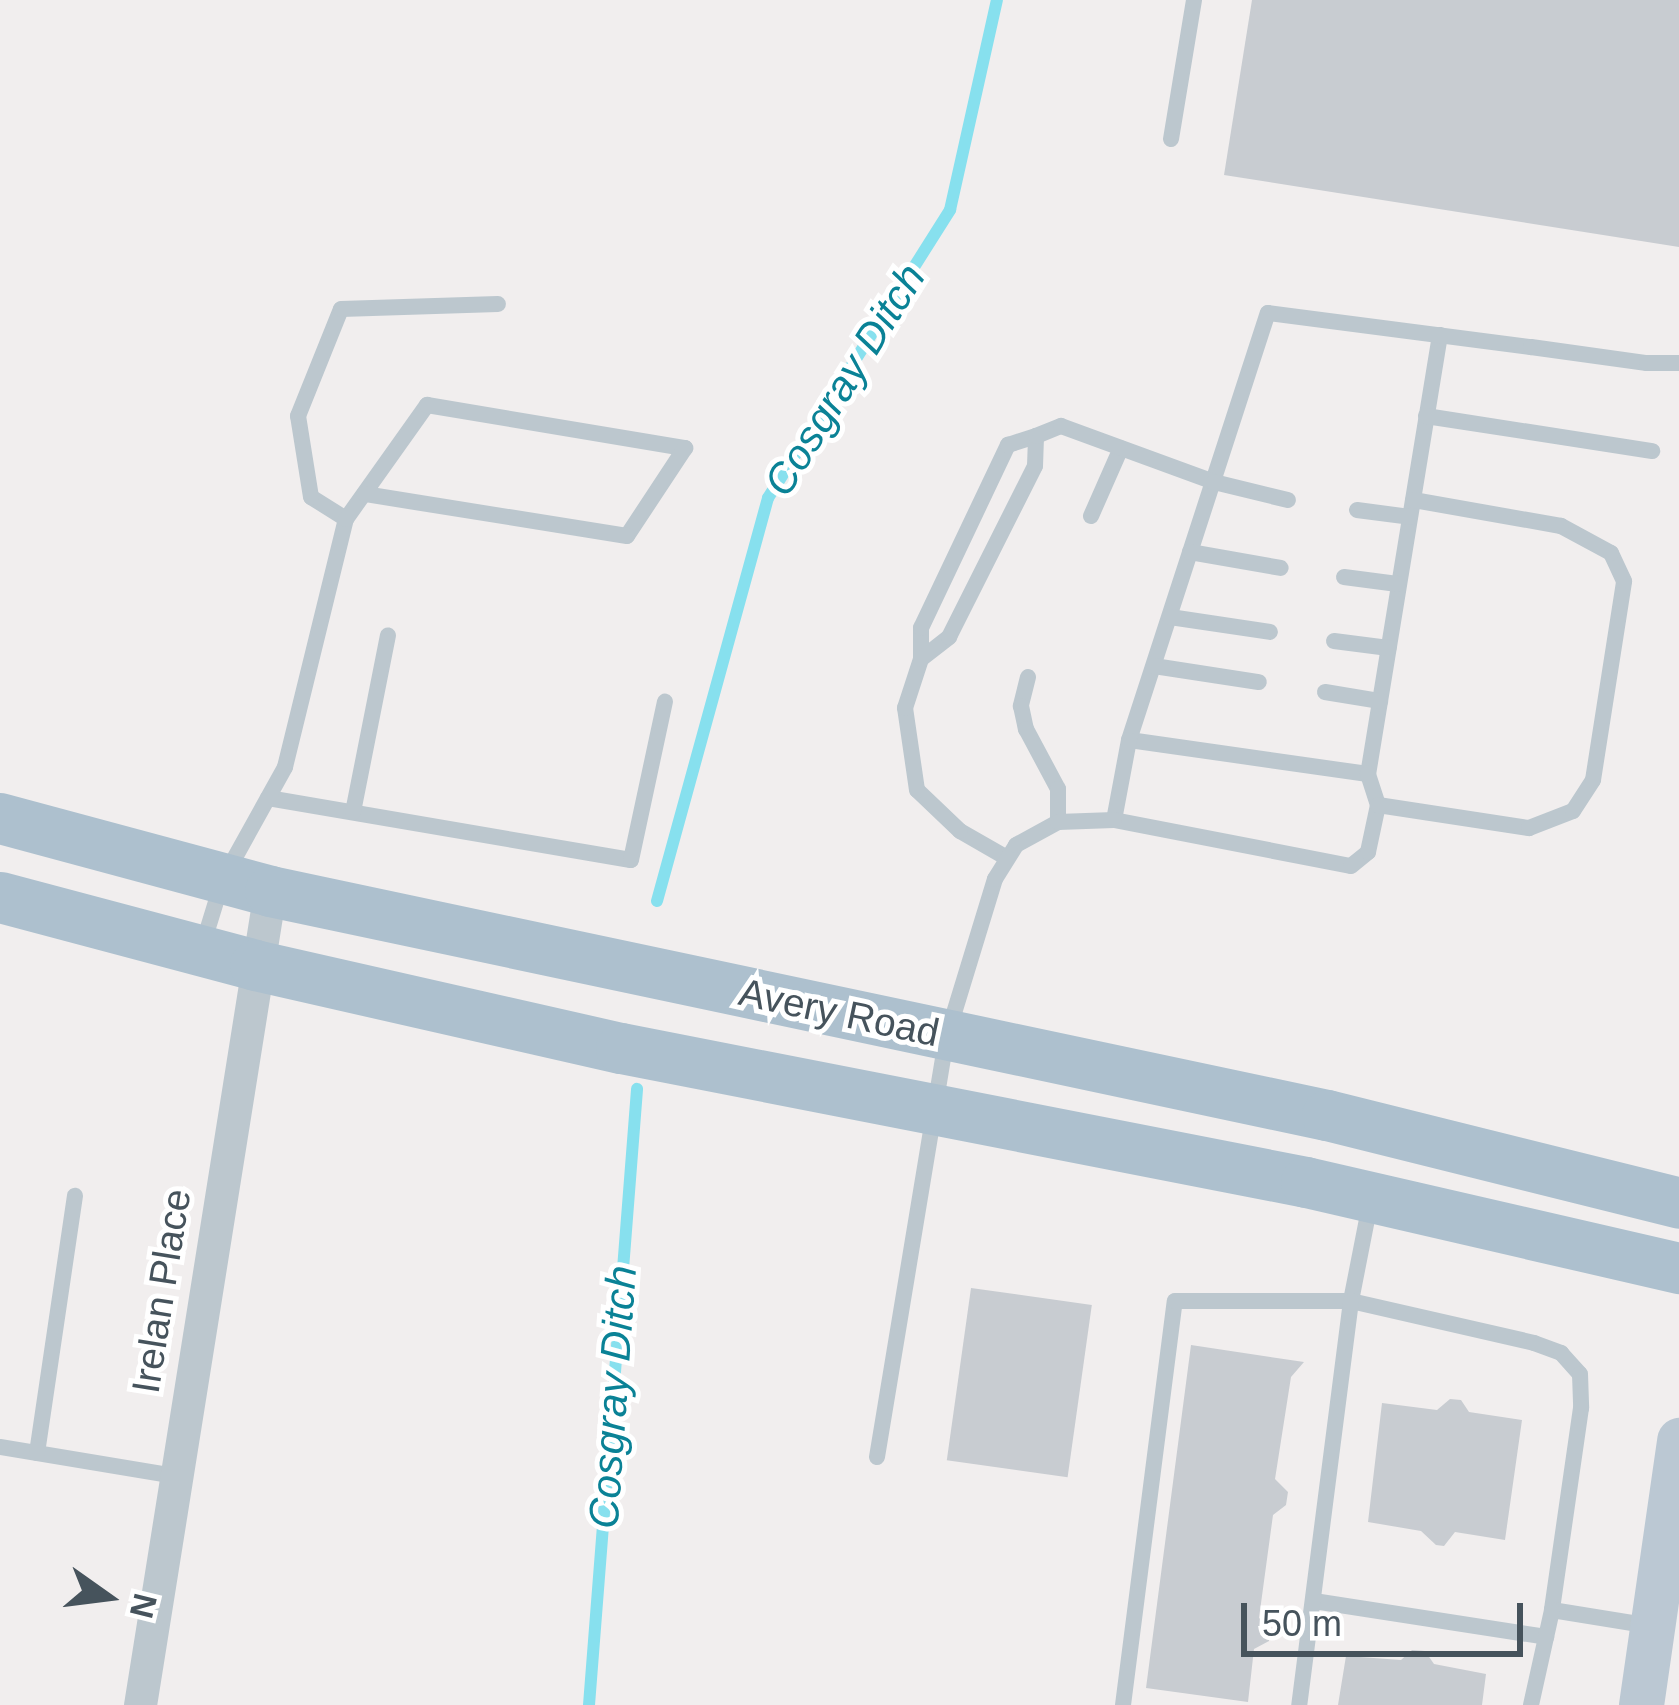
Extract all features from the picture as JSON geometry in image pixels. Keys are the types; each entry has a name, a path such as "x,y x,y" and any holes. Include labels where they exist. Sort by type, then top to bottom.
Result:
{"main road":[{"name":"Avery Road","path":"0,818 246,885 1328,1115 1679,1203"},
{"name":"Avery Road","path":"0,897 255,965 621,1048 1372,1197 1679,1268"},
{"path":"1660,1705 1659,1628 1679,1440"},
{"path":"1641,1705 1679,1561"}],"street":[{"name":"Irelan Place","path":"140,1705 255,965 246,885"}],"lane":[{"path":"1171,139 1194,0"},
{"path":"346,519 310,497 298,416 341,309 498,304"},
{"path":"1114,820 1129,740 1268,313 1647,363 1679,363"},
{"path":"878,1457 947,1036 995,879 1016,845 1058,822 1114,820 1351,866 1368,852 1378,805 1368,774 1440,335"},
{"path":"1647,363 1679,376"},
{"path":"201,950 246,885 268,798 285,767 346,519 427,405 686,448 627,536 364,494"},
{"path":"1426,416 1652,451"},
{"path":"1007,858 960,831 917,790 905,709 921,659 921,628 1008,445 1061,426 1214,482 1288,500"},
{"path":"921,659 949,637 1035,466 1036,436"},
{"path":"1091,516 1121,448"},
{"path":"1357,510 1411,508 1562,526 1611,553 1624,581 1592,780 1573,811 1529,828 1378,805"},
{"path":"1190,552 1281,568"},
{"path":"1344,578 1398,584"},
{"path":"1170,617 1270,632"},
{"path":"353,812 388,635"},
{"path":"1334,641 1389,648"},
{"path":"1154,666 1259,682"},
{"path":"1028,677 1021,706 1026,729 1058,789 1058,822"},
{"path":"1325,692 1380,701"},
{"path":"268,798 631,860 665,702"},
{"path":"1129,740 1368,774"},
{"path":"37,1453 75,1196"},
{"path":"1299,1705 1351,1301 1372,1197"},
{"path":"1124,1705 1175,1301 1351,1301 1534,1343 1561,1353 1580,1374 1581,1408 1552,1610 1532,1705"},
{"path":"0,1447 176,1476"},
{"path":"1314,1600 1546,1636"},
{"path":"1552,1610 1659,1628"}],"building":[{"path":"1252,0 1679,0 1679,247 1224,175"},
{"path":"971,1288 1092,1305 1068,1477 947,1460"},
{"path":"1191,1345 1304,1362 1291,1377 1275,1479 1288,1492 1286,1505 1273,1515 1259,1618 1270,1627 1269,1641 1254,1649 1248,1702 1146,1688"},
{"path":"1450,1399 1461,1400 1469,1412 1522,1420 1505,1540 1455,1532 1444,1546 1436,1545 1421,1531 1368,1522 1382,1403 1437,1410"},
{"path":"1412,1650 1425,1651 1434,1664 1486,1674 1482,1705 1338,1705 1346,1656 1401,1660"}],"waterway":[{"name":"Cosgray Ditch","path":"657,901 768,498 950,210 997,0"},
{"name":"Cosgray Ditch","path":"589,1705 637,1089"}]}
